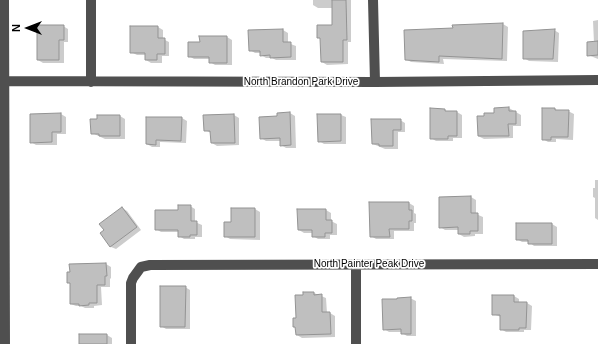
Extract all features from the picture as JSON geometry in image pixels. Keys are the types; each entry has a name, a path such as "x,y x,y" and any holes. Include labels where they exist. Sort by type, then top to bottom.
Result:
{"street":[{"path":"4,0 2,81 5,344"},
{"path":"91,0 91,82"},
{"path":"373,0 376,82"},
{"name":"North Brandon Park Drive","path":"2,81 376,82 598,80"},
{"path":"356,264 356,344"},
{"name":"North Painter Peak Drive","path":"131,344 131,283 141,267 150,265 598,264"}],"building":[{"path":"332,0 346,0 347,40 343,40 343,62 321,62 320,38 317,38 317,25 332,25"},
{"path":"503,23 502,59 439,56 439,62 405,60 404,30 453,28 452,25"},
{"path":"37,25 64,25 64,40 59,40 59,60 37,60"},
{"path":"130,26 158,26 158,38 165,38 165,54 157,54 157,60 145,60 145,53 130,53"},
{"path":"283,29 283,42 291,42 291,57 270,58 270,55 260,56 260,51 249,51 248,30"},
{"path":"555,29 553,59 523,59 523,31"},
{"path":"199,36 227,36 227,63 209,63 209,57 188,57 188,42 200,42"},
{"path":"598,41 598,55 587,56 587,42"},
{"path":"509,107 509,111 516,111 516,124 508,124 509,136 478,136 477,116 484,116 484,113 494,113 494,108"},
{"path":"430,108 445,109 445,111 457,111 457,136 448,136 448,139 430,139"},
{"path":"542,108 569,110 568,137 551,137 551,140 542,140"},
{"path":"290,112 291,145 280,146 280,138 260,139 259,117 277,116 277,113"},
{"path":"61,113 61,132 52,132 52,142 30,143 30,114"},
{"path":"234,114 235,143 211,143 210,131 204,131 203,115"},
{"path":"317,114 341,114 341,141 318,142"},
{"path":"97,115 120,115 120,136 99,136 99,134 91,134 90,119 97,119"},
{"path":"146,117 182,117 181,141 156,140 156,145 146,144"},
{"path":"371,119 401,119 401,130 393,130 393,146 379,146 379,144 372,144"},
{"path":"471,196 471,213 478,213 478,231 470,231 470,234 458,234 458,227 439,228 439,197"},
{"path":"369,202 409,202 409,210 412,210 412,221 409,221 409,229 389,229 390,237 370,237"},
{"path":"178,205 191,205 191,221 197,221 197,235 190,235 190,237 178,237 178,230 155,230 155,210 178,210"},
{"path":"122,207 137,227 110,247 100,233 104,230 99,224"},
{"path":"231,208 255,208 255,237 224,237 224,222 231,222"},
{"path":"297,209 326,209 326,220 332,220 332,233 325,233 325,237 312,237 312,230 298,230"},
{"path":"516,223 552,223 552,244 528,244 528,240 516,240"},
{"path":"106,263 107,276 105,276 105,285 97,285 97,303 89,303 89,305 79,306 79,304 70,304 70,283 67,283 67,272 70,272 69,264"},
{"path":"160,286 186,286 185,327 160,327"},
{"path":"303,292 314,292 314,295 322,294 322,312 330,312 331,334 296,335 295,327 293,327 293,318 296,318 295,295 303,295"},
{"path":"492,295 514,295 514,302 527,302 526,328 519,328 519,330 500,330 500,315 492,315"},
{"path":"411,297 411,334 401,334 401,329 383,330 382,299"},
{"path":"79,334 107,334 107,344 79,344"}]}
